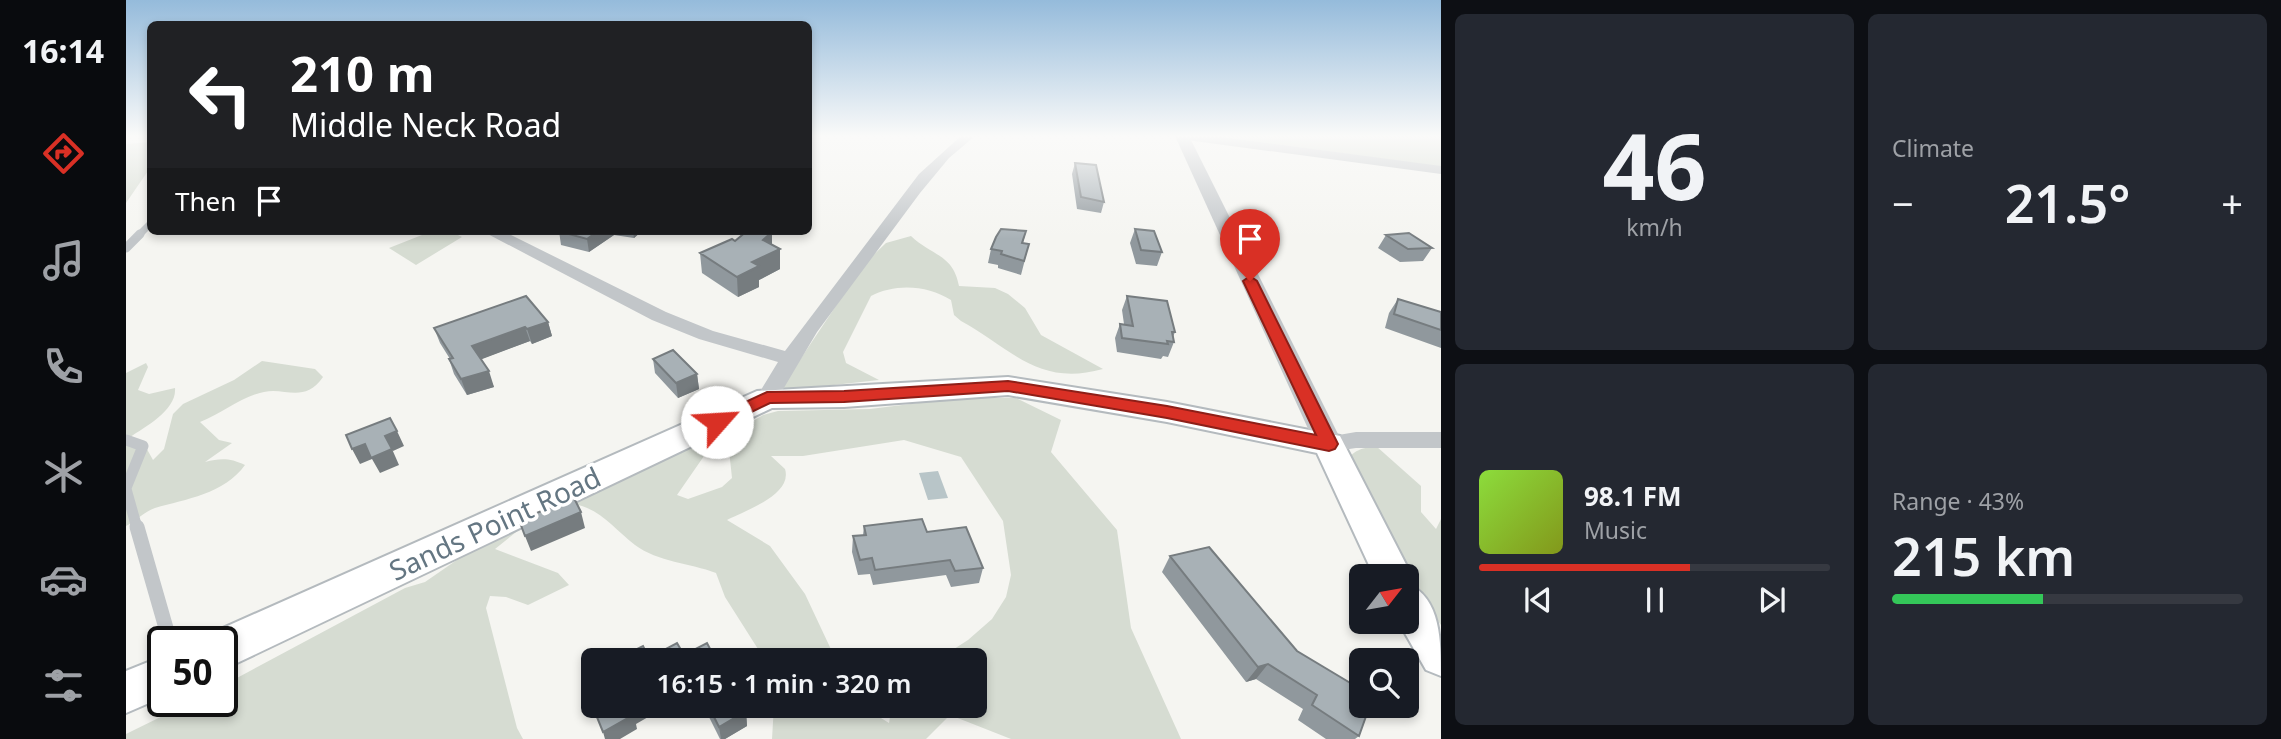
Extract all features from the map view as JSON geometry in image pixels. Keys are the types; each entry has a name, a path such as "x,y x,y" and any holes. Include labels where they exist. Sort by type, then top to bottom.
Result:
{"main road":[{"name":"Sands Point Road","path":"238,642 767,398 844,397 1008,386 1167,412 1329,444"},
{"path":"1329,444 1387,564"},
{"path":"1419,620 1441,656"},
{"path":"126,692 147,683"}],"street":[{"path":"767,398 788,358 929,170"},
{"path":"1201,170 1329,444 1356,440 1441,440"},
{"path":"498,235 599,283 659,316 706,335 788,358"}],"lane":[{"path":"126,248 147,227"},
{"path":"126,440 144,446 126,488 165,626"}],"shaded area":[{"path":"126,170 147,170 147,172 126,203"},
{"path":"422,235 462,237 416,265 389,248"},
{"path":"911,236 947,261 959,286 995,288 1008,294 1025,308 1041,335 1103,369 1061,373 1043,369 1011,353 961,321 954,315 951,300 932,291 901,288 871,296 843,352 846,363 879,380 779,391 864,264 886,243"},
{"path":"262,361 315,369 323,377 309,390 256,394 200,422 219,440 232,443 205,462 225,459 245,465 226,483 215,489 151,509 126,526 126,373 146,363 148,367 138,390 149,394 175,388 171,404 166,411 130,437 143,442 153,460 164,449 173,414 183,404 234,380"},
{"path":"959,398 1016,398 1061,420 1051,452 1117,530 1131,628 1181,739 1011,739 958,718 987,718 987,648 956,648 992,619 1006,597 1011,575 1003,521 961,457 904,440 803,456 771,456 785,469 786,478 782,487 755,507 727,520 770,546 805,594 830,648 757,648 725,597 716,573 644,551 599,515 573,504 579,493 711,439 704,456 677,495 688,499 722,487 732,478 729,450 736,436 748,424 763,415 778,411 870,409"},
{"path":"1376,446 1421,486 1421,512 1436,529 1441,519 1441,625 1419,595 1419,564 1399,564 1345,463 1358,450"},
{"path":"938,471 948,498 928,500 919,473"},
{"path":"530,521 495,549 558,573 569,585 528,605 506,597 490,596 486,608 517,728 523,739 126,739 126,734 161,717 238,717 238,677 405,588 425,582 467,553"},
{"path":"773,718 881,718 889,723 890,718 947,718 926,739 772,739"}],"building":[{"path":"1076,170 1097,170 1104,202 1081,197"},
{"path":"1001,229 1026,231 1022,243 1029,244 1024,261 991,249"},
{"path":"1135,229 1154,231 1162,252 1141,250"},
{"path":"1409,233 1432,248 1408,249 1386,235"},
{"path":"572,235 592,235 587,239"},
{"path":"742,235 769,235 763,240 780,249 752,262 759,266 737,277 700,253 732,239 735,241"},
{"path":"526,296 548,322 527,329 525,327 472,346 489,371 461,379 449,359 453,358 434,328"},
{"path":"1127,296 1167,301 1175,332 1172,332 1174,342 1167,341 1168,344 1122,338 1120,324 1133,326"},
{"path":"1398,299 1441,312 1441,330 1394,314"},
{"path":"673,350 697,374 676,383 653,359"},
{"path":"390,418 397,431 385,436 392,449 371,458 365,444 352,449 346,435"},
{"path":"574,498 581,512 525,536 519,520"},
{"path":"922,519 927,532 966,527 983,568 955,571 950,560 875,570 872,558 860,560 853,536 866,535 864,526"},
{"path":"1209,547 1297,651 1349,682 1349,718 1365,718 1359,736 1312,705 1317,695 1268,664 1258,667 1170,556"},
{"path":"597,718 628,718 603,732"},
{"path":"714,718 734,718 719,727"}],"route":[{"path":"717,422 767,398 844,397 966,386 1008,386 1167,412 1329,444 1250,281"}]}
